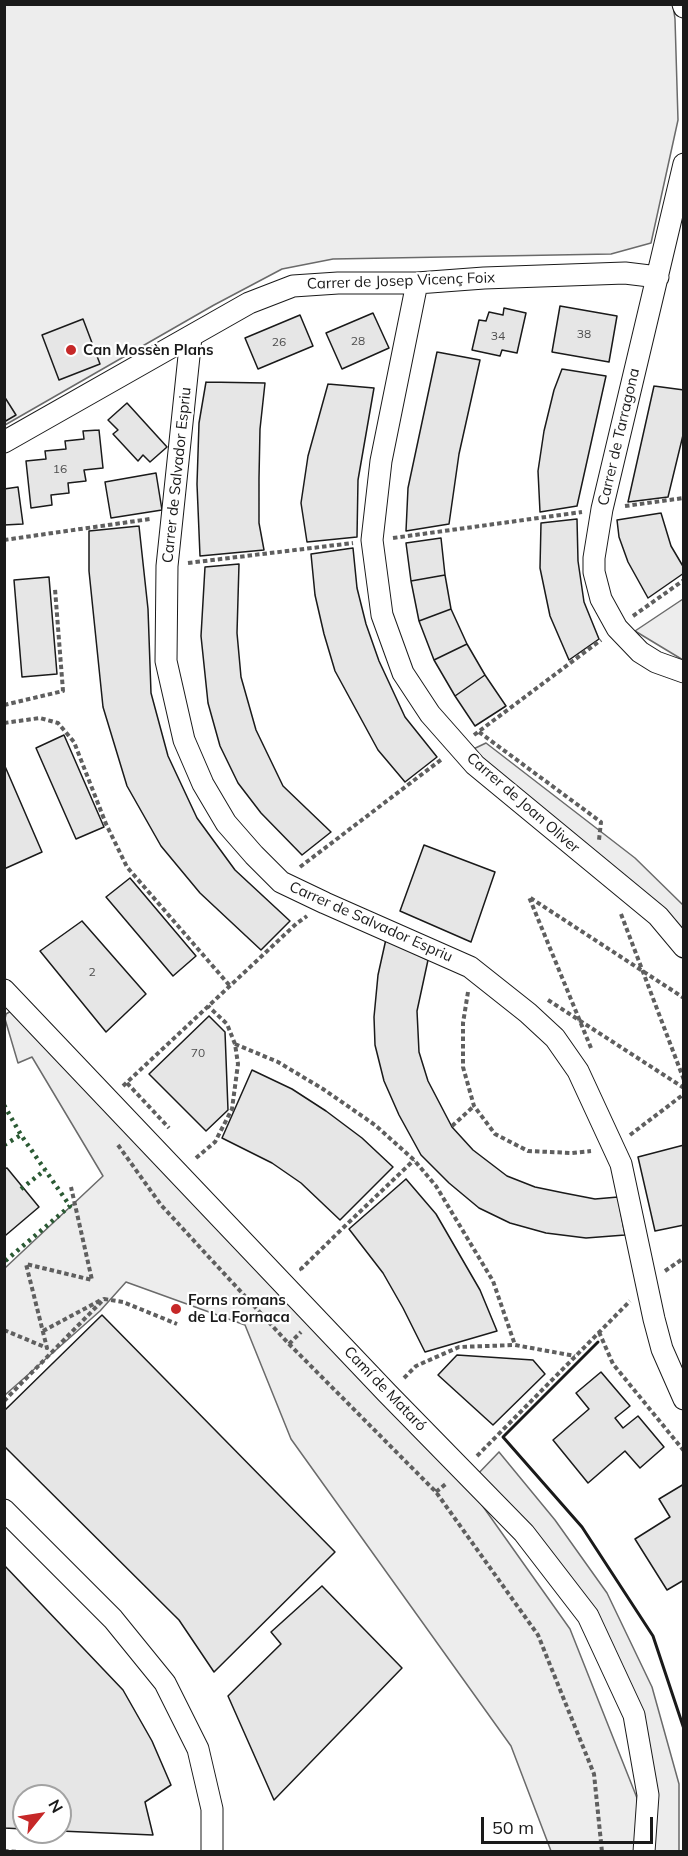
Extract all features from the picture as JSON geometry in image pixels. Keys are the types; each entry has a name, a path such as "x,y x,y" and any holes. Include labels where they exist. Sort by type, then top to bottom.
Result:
{"street":[{"name":"Carrer de Tarragona","path":"684,164 594,548 594,572 601,599 617,628 640,652 656,662 684,672"},
{"name":"Carrer de Josep Vicenç Foix","path":"4,442 249,303 292,286 338,283 417,283 625,273 658,277"},
{"name":"Carrer de Joan Oliver","path":"417,283 381,461 372,540 382,615 403,673 430,714 475,765 658,916 684,947"},
{"name":"Carrer de Salvador Espriu","path":"191,337 167,566 166,662 184,740 203,784 226,823 281,882 470,967 528,1013 555,1038 578,1071 620,1141 621,1164 654,1319 662,1349 684,1399"},
{"name":"Camí de Mataró","path":"4,990 387,1393 524,1533 588,1616 634,1715 648,1795 644,1851"},
{"path":"4,1510 114,1619 165,1683 198,1749 212,1809 212,1851"}],"path":[{"path":"167,566 684,498"},
{"path":"4,540 154,518 173,511"},
{"path":"491,722 684,580"},
{"path":"4,705 63,691 55,589"},
{"path":"4,723 40,718 58,723 74,742 106,824 127,867 230,986"},
{"path":"316,855 442,759"},
{"path":"592,1052 529,897 684,998"},
{"path":"109,1098 296,924"},
{"path":"470,986 463,1023 463,1067 474,1106 495,1134 528,1151 572,1153 620,1141 684,1094"},
{"path":"196,1158 215,1142 232,1109 238,1064 235,1044 227,1024 208,1006"},
{"path":"235,1044 278,1062 323,1089 375,1125 414,1160 436,1186 493,1281 515,1346"},
{"path":"452,1126 474,1106"},
{"path":"113,1138 161,1205 289,1344 436,1492 538,1635 594,1774 602,1851"},
{"path":"345,1226 414,1160"},
{"path":"4,1330 47,1348 26,1264 92,1280 71,1187"},
{"path":"676,1263 684,1258"},
{"path":"43,1331 104,1299 123,1302 177,1324"},
{"path":"4,1401 104,1299"},
{"path":"499,1434 632,1299"},
{"path":"599,1332 613,1364 684,1451"},
{"path":"404,1378 416,1366 459,1347 515,1346 575,1356"},
{"path":"4,1851 20,1851"}],"shaded area":[{"path":"5,5 673,5 678,120 651,243 611,254 333,259 282,269 214,305 5,425"},
{"path":"683,599 683,660 635,631"},
{"path":"486,743 635,858 683,905 683,946 465,753"},
{"path":"11,1011 472,1491 570,1629 637,1798 636,1851 551,1851 511,1746 291,1439 245,1325 126,1282 100,1311 5,1395 5,1268 103,1176 32,1057 18,1063 5,1019 6,1014"},
{"path":"499,1452 555,1520 607,1593 652,1687 679,1784 679,1851 644,1851 634,1715 588,1616 474,1478"}],"building":[{"path":"560,306 617,316 609,362 552,352"},
{"path":"504,308 526,313 517,353 502,350 500,356 472,350 479,320 486,321 489,312 503,315"},
{"path":"373,313 389,348 342,369 326,333"},
{"path":"300,315 313,346 258,369 245,338"},
{"name":"Can Mossèn Plans","path":"83,319 100,364 59,380 42,335"},
{"path":"437,352 480,360 459,454 449,524 406,531 408,488"},
{"path":"562,369 606,376 577,506 540,512 538,471 544,431 554,390"},
{"path":"206,382 265,383 260,429 259,478 259,523 264,550 200,556 197,484 199,423"},
{"path":"328,384 374,388 358,480 357,537 307,542 301,503 308,456"},
{"path":"654,386 684,390 684,431 668,497 628,502"},
{"path":"4,396 16,415 4,422"},
{"path":"127,403 167,447 150,462 143,455 138,461 113,434 118,430 108,420"},
{"path":"99,430 103,468 84,470 86,481 68,483 69,493 51,495 52,505 31,508 26,461 46,459 45,451 66,449 65,441 84,439 83,431"},
{"path":"156,473 162,510 111,518 105,482"},
{"path":"18,487 23,524 4,525 4,489"},
{"path":"661,513 671,546 684,568 684,573 648,598 628,562 619,537 617,520"},
{"path":"577,519 578,561 584,602 599,639 569,660 550,616 540,568 541,523"},
{"path":"139,526 148,609 151,693 168,756 197,818 235,870 290,921 261,950 200,893 161,846 127,786 103,707 89,571 89,531"},
{"path":"441,538 445,575 411,581 406,543"},
{"path":"353,548 357,588 379,661 405,717 437,757 405,782 378,750 335,671 315,595 311,554"},
{"path":"239,564 237,633 241,677 256,730 283,786 331,832 302,855 261,813 238,783 220,746 208,703 201,636 205,567"},
{"path":"445,575 451,609 419,621 411,581"},
{"path":"49,577 57,674 22,677 14,580"},
{"path":"451,609 467,644 434,660 419,621"},
{"path":"467,644 485,675 455,696 434,660"},
{"path":"485,675 506,706 475,726 455,696"},
{"path":"64,735 104,827 76,839 36,748"},
{"path":"4,764 42,852 4,869"},
{"path":"424,845 495,872 471,942 400,911"},
{"path":"130,878 196,956 173,976 106,897"},
{"path":"82,921 146,994 106,1032 40,951"},
{"path":"386,939 428,960 417,1011 419,1052 428,1081 452,1127 473,1150 507,1176 535,1187 595,1199 618,1197 625,1235 586,1238 546,1233 510,1223 479,1208 421,1155 384,1081 375,1045 374,1017 378,975"},
{"path":"209,1016 225,1032 228,1110 206,1131 149,1074"},
{"path":"252,1070 292,1089 326,1111 362,1138 393,1167 340,1220 301,1183 272,1163 222,1138"},
{"path":"684,1145 684,1225 655,1231 638,1157"},
{"path":"7,1168 39,1207 6,1235 4,1233 4,1169"},
{"path":"406,1179 436,1214 480,1290 497,1331 425,1352 383,1273 349,1229"},
{"path":"102,1315 335,1552 214,1672 179,1620 4,1446 4,1411"},
{"path":"457,1355 533,1360 545,1374 493,1425 438,1375"},
{"path":"601,1372 630,1406 615,1418 623,1428 638,1416 664,1447 640,1468 625,1451 588,1483 553,1440 589,1409 576,1393"},
{"path":"684,1484 684,1580 667,1590 635,1539 670,1517 659,1499"},
{"path":"4,1565 123,1690 152,1741 171,1785 145,1802 153,1835 72,1832 72,1784 12,1784 12,1828 4,1828"},
{"path":"322,1586 402,1668 274,1800 228,1696 281,1644 271,1632"}],"hedge":[{"path":"4,1105 21,1135 70,1206 4,1262"},
{"path":"4,1145 21,1135"},
{"path":"21,1189 45,1170"}],"wall":[{"path":"598,1342 503,1437 582,1527 653,1636 684,1729"}],"place":[{"name":"Can Mossèn Plans","path":"71,350"},
{"name":"Forns romans de La Fornaca","path":"176,1309"}]}
